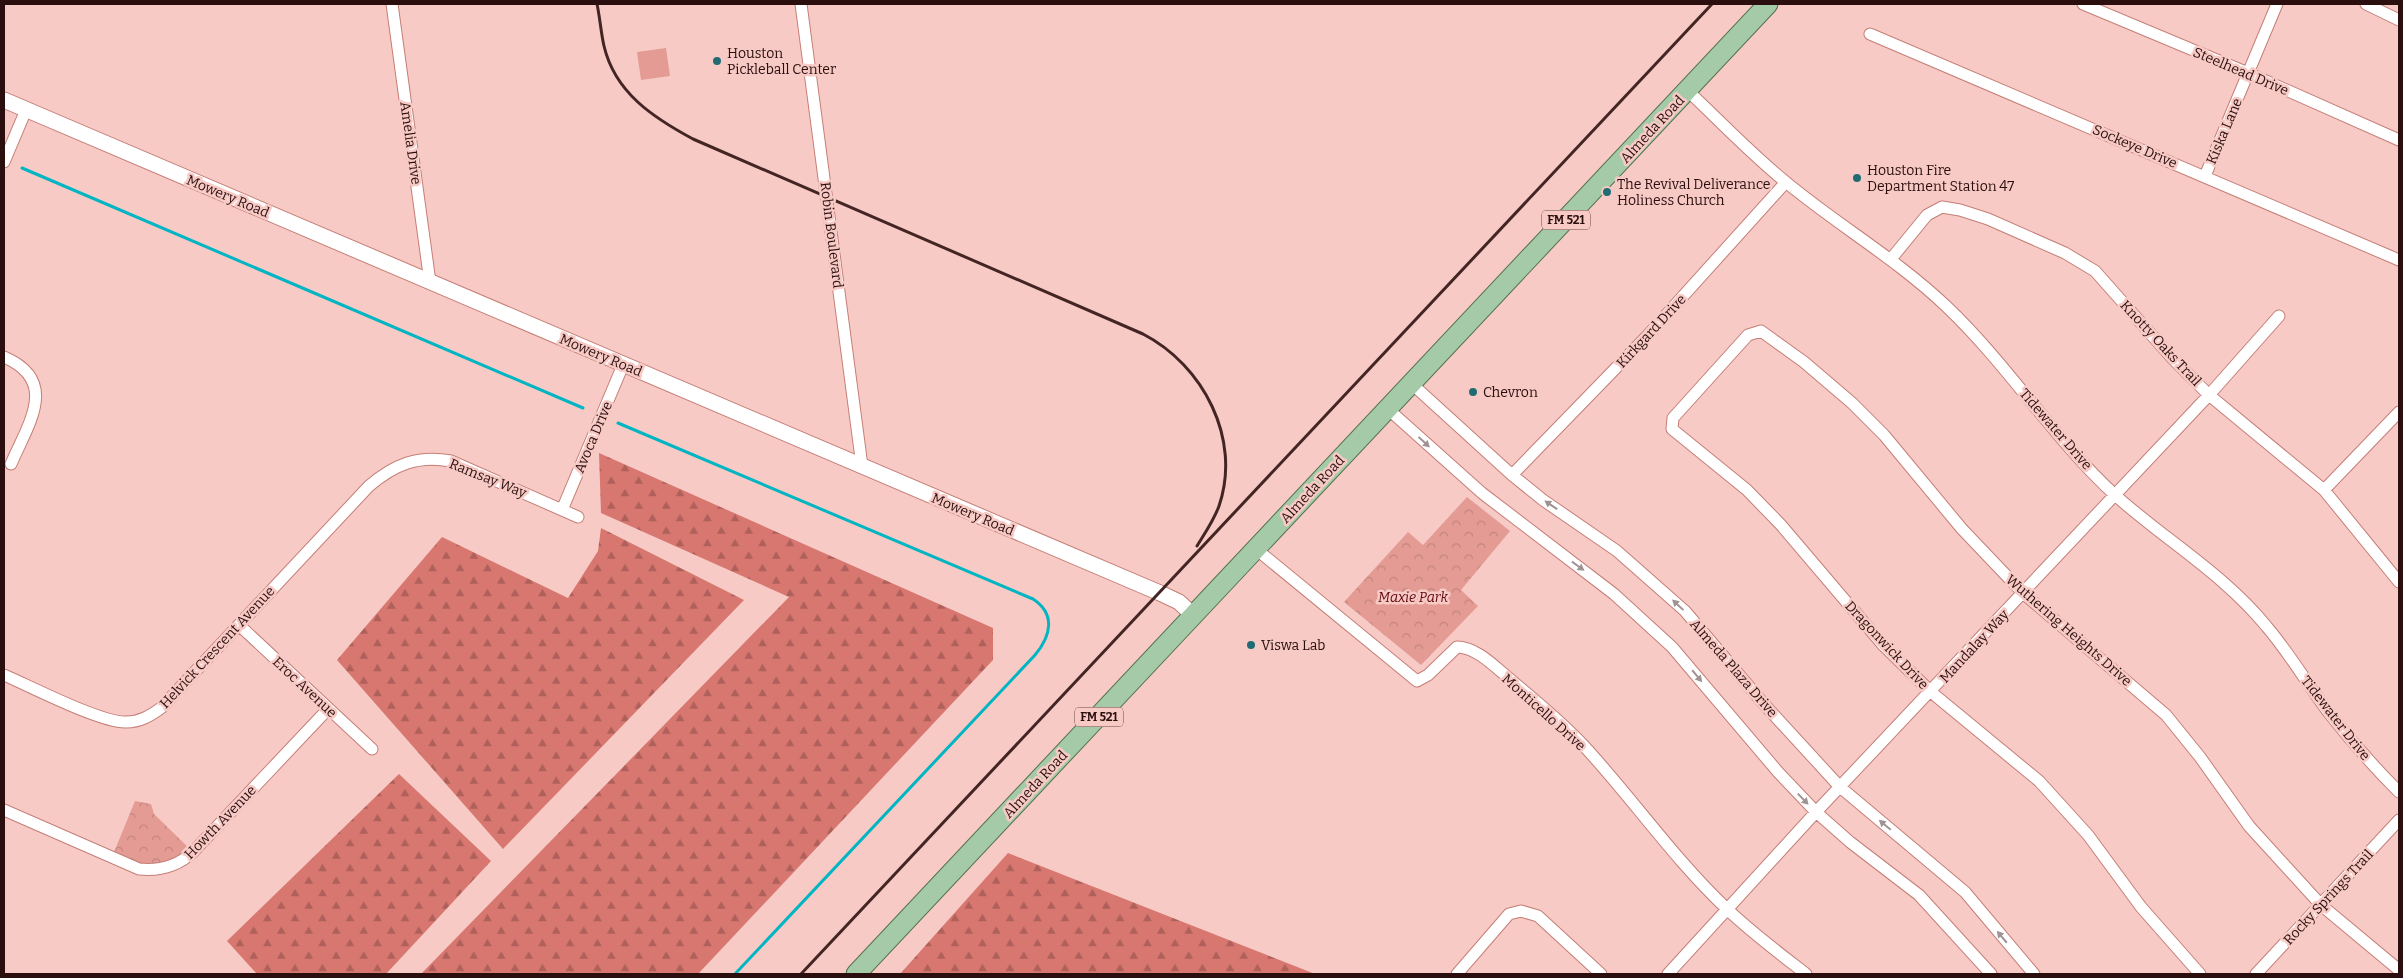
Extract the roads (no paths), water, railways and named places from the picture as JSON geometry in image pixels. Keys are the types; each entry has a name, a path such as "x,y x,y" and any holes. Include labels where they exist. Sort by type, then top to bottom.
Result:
{"main road":[{"name":"Almeda Road","path":"856,974 1768,4"}],"street":[{"name":"Amelia Drive","path":"392,4 430,282"},
{"name":"Robin Boulevard","path":"801,4 862,466"},
{"name":"Steelhead Drive","path":"2082,4 2248,73 2399,140"},
{"name":"Kiska Lane","path":"2205,176 2277,4"},
{"path":"2366,4 2399,20"},
{"name":"Sockeye Drive","path":"1870,34 2399,260"},
{"name":"Tidewater Drive","path":"1687,90 1786,182 1891,259 1946,306 1991,353 2073,450 2114,494 2165,536 2216,574 2267,626 2329,712 2367,760 2399,792"},
{"name":"Mowery Road","path":"4,100 1160,592 1178,602 1194,616"},
{"path":"4,162 26,110"},
{"name":"Kirkgard Drive","path":"1512,475 1648,335 1786,182"},
{"name":"Knotty Oaks Trail","path":"1891,259 1927,215 1942,208 1960,210 1988,219 2065,253 2095,271 2173,359 2209,395 2324,490 2399,582"},
{"name":"Mandalay Way","path":"1668,974 1816,812 2209,395 2279,316"},
{"name":"Wuthering Heights Drive","path":"1686,402 1748,335 1761,331 1804,362 1869,420 1962,528 2023,593 2166,715 2200,757 2249,826 2321,905 2399,970"},
{"path":"4,357 26,370 35,382 37,395 34,408 11,464"},
{"name":"Avoca Drive","path":"562,510 624,365"},
{"name":"Almeda Plaza Drive","path":"1412,384 1512,475 1543,500 1617,551 1685,611 1763,703 1840,787 1965,892 2034,974"},
{"name":"Dragonwick Drive","path":"1686,402 1672,418 1672,429 1747,490 1782,525 1883,645 1931,692 2039,781 2088,834 2141,907 2200,974"},
{"path":"1388,409 1482,493 1534,536 1614,594 1672,647 1749,741 1816,812 1850,842 1918,895 1991,974"},
{"path":"2324,490 2399,412"},
{"name":"Ramsay Way","path":"394,467 422,459 451,461 578,517"},
{"name":"Helvick Crescent Avenue","path":"4,675 104,718 127,722 140,720 161,708 369,486 394,467"},
{"name":"Monticello Drive","path":"1256,549 1417,681 1428,675 1457,647 1465,647 1472,650 1498,669 1539,703 1584,746 1678,859 1727,910 1806,974"},
{"name":"Eroc Avenue","path":"238,625 372,749"},
{"name":"Howth Avenue","path":"4,810 139,868 154,870 172,866 188,857 197,848 328,708"},
{"name":"Rocky Springs Trail","path":"2256,974 2399,820"},
{"path":"1457,974 1510,914 1521,911 1538,916 1601,974"}],"waterway":[{"path":"22,168 583,408"},
{"path":"618,423 1033,599 1045,611 1048,618 1049,626 1045,640 1035,655 735,974"}],"railway":[{"path":"597,4 604,46 609,63 627,91 664,122 693,139 1143,334 1164,348 1183,365 1199,384 1212,407 1221,430 1225,455 1225,481 1219,506 1197,546"},
{"path":"801,974 1712,4"}],"place":[{"name":"Houston Pickleball Center","path":"717,61"},
{"name":"Houston Fire Department Station 47","path":"1857,178"},
{"name":"The Revival Deliverance Holiness Church","path":"1607,192"},
{"name":"Chevron","path":"1473,392"},
{"name":"Viswa Lab","path":"1251,645"}],"park label":[{"name":"Maxie Park","path":"1413,597"}]}
